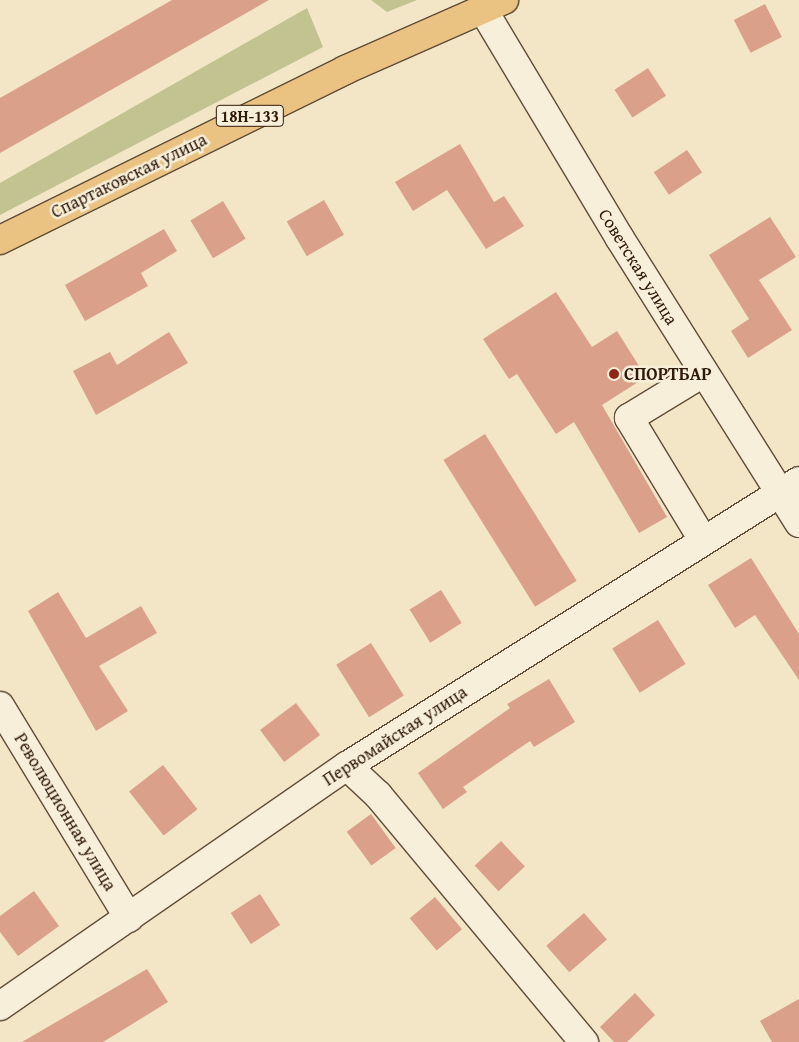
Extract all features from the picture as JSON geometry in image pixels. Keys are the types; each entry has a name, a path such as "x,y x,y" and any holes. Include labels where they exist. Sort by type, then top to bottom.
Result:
{"main road":[{"name":"Спартаковская улица","path":"0,240 336,74 493,4"}],"street":[{"name":"Советская улица","path":"493,4 703,373 789,486 799,523"},
{"path":"703,373 629,418 703,540"},
{"name":"Первомайская улица","path":"0,1006 348,766 789,486"},
{"name":"Революционная улица","path":"0,706 129,918"},
{"path":"348,766 378,795 584,1042"}],"green space":[{"path":"371,0 417,0 387,12"},
{"path":"307,8 323,47 0,215 0,183"}],"building":[{"path":"172,0 269,0 0,153 0,98"},
{"path":"765,4 782,37 751,53 734,20"},
{"path":"648,68 666,96 632,117 614,90"},
{"path":"460,144 494,202 504,196 524,226 486,249 447,190 413,211 395,182"},
{"path":"687,150 702,172 669,195 654,172"},
{"path":"324,200 344,235 307,256 287,221"},
{"path":"223,201 246,239 213,258 190,221"},
{"path":"770,217 796,257 759,280 792,330 748,358 731,331 749,319 709,255"},
{"path":"164,229 177,251 141,273 148,286 85,321 65,285"},
{"path":"556,292 592,347 617,331 646,377 602,405 667,517 639,533 574,422 556,434 517,374 509,379 483,339"},
{"path":"169,332 188,363 96,415 73,371 110,352 117,365"},
{"path":"485,434 577,581 535,607 443,460"},
{"path":"751,558 799,634 799,680 755,615 735,628 708,585"},
{"path":"441,590 462,623 430,643 410,610"},
{"path":"58,592 86,638 141,606 157,633 99,666 128,711 96,731 28,611"},
{"path":"658,620 686,664 640,693 612,649"},
{"path":"371,643 404,696 369,717 336,665"},
{"path":"549,679 575,722 534,747 530,741 463,787 467,792 443,809 418,773 510,708 507,704"},
{"path":"296,703 320,735 284,762 260,730"},
{"path":"163,765 197,809 164,836 129,791"},
{"path":"371,814 396,848 371,866 347,832"},
{"path":"501,841 525,867 499,891 475,866"},
{"path":"34,891 59,926 18,956 0,932 0,916"},
{"path":"260,894 280,925 251,944 231,913"},
{"path":"435,897 462,929 437,950 410,918"},
{"path":"584,913 607,939 569,972 546,946"},
{"path":"147,969 168,1002 103,1042 22,1042"},
{"path":"635,993 655,1015 627,1042 614,1042 600,1027"},
{"path":"799,999 799,1042 772,1042 760,1021"}],"place":[{"name":"СПОРТБАР","path":"614,374"}]}
